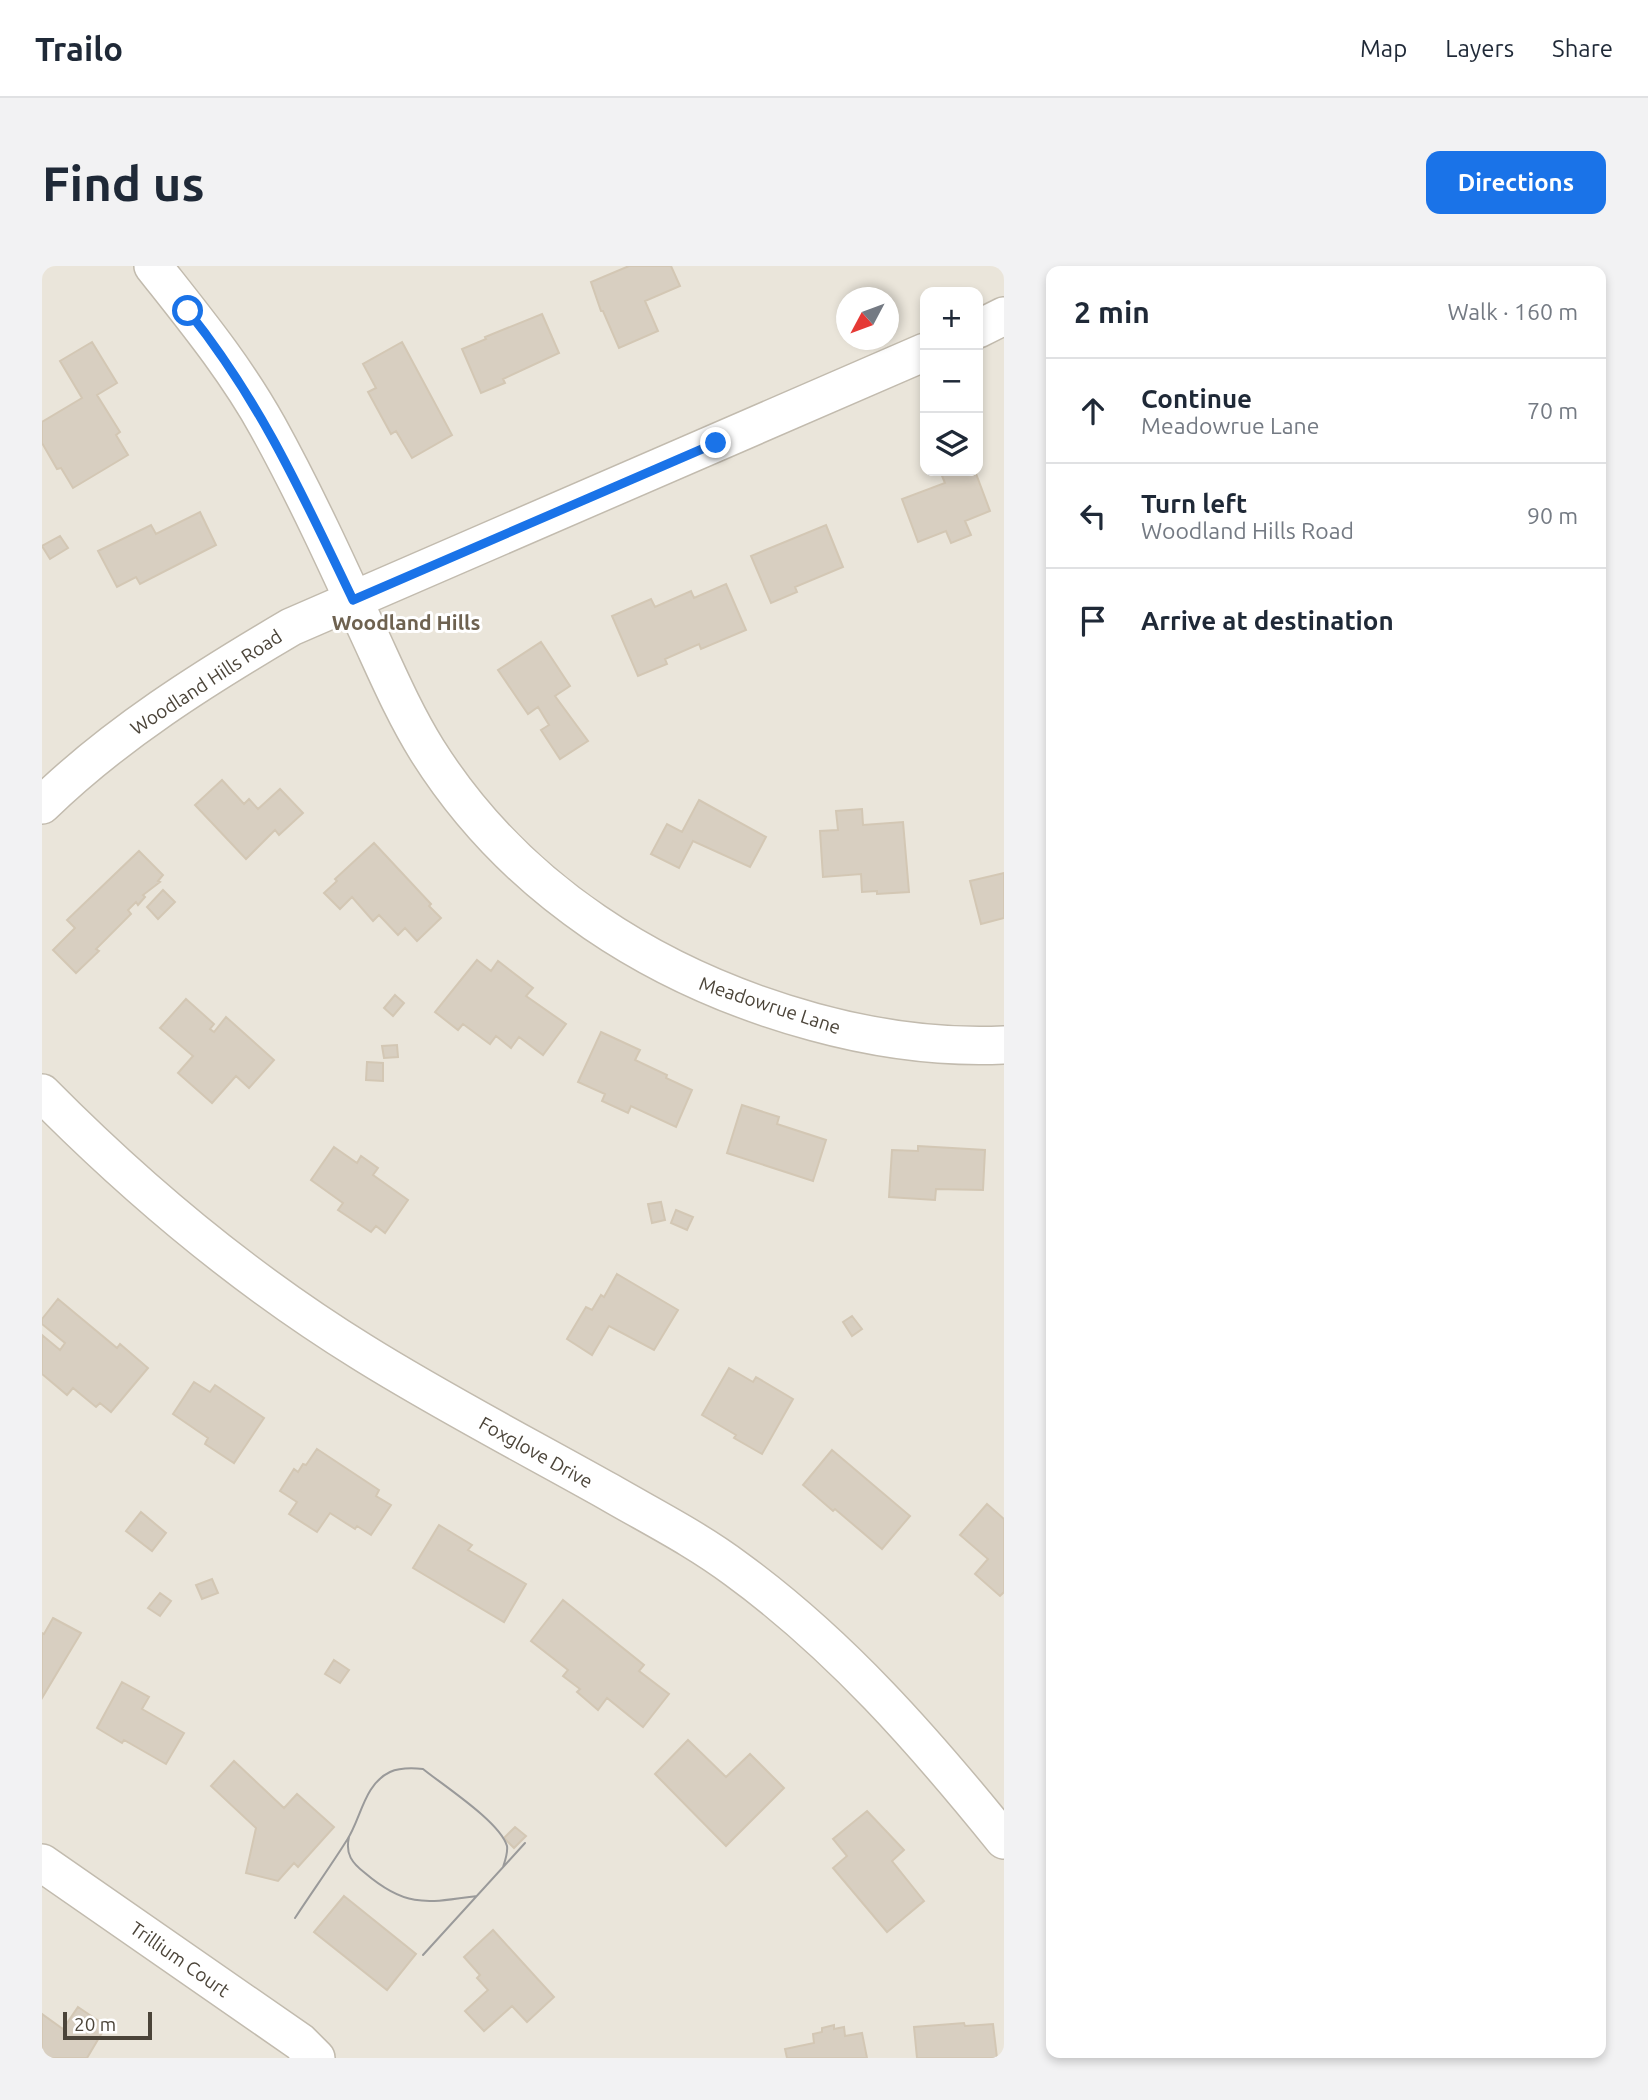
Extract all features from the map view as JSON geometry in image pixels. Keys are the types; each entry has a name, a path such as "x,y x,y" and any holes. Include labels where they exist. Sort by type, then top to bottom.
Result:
{"street":[{"name":"Meadowrue Lane","path":"153,266 214,342 267,425 406,714 455,789 515,858 609,933 652,959 723,993 798,1017 895,1040 945,1045 1004,1045"},
{"path":"983,326 1004,316"},
{"name":"Woodland Hills Road","path":"42,805 110,746 231,663 291,627 920,354"},
{"name":"Foxglove Drive","path":"42,1093 98,1149 186,1227 299,1311 361,1352 693,1540 774,1598 813,1630 855,1671 956,1780 1004,1840"},
{"name":"Trillium Court","path":"42,1863 300,2042 316,2058"}],"shaded area":[{"path":"42,266 1004,266 1004,2058 42,2058"}],"building":[{"path":"629,266 671,266 680,286 645,301 658,331 619,348 601,311 591,282"},
{"path":"542,314 559,353 503,379 505,383 481,393 462,349"},
{"path":"92,342 117,383 97,395 120,432 116,435 128,455 73,488 61,468 57,469 42,443 42,422 82,398 60,361"},
{"path":"402,342 452,435 412,458 396,431 391,434 368,392 376,388 363,364"},
{"path":"942,476 977,476 990,511 965,521 971,535 951,543 946,531 918,542 902,499 945,483"},
{"path":"200,512 216,545 140,584 136,577 117,587 98,551 151,525 156,534"},
{"path":"826,525 843,567 795,587 797,592 771,603 751,556"},
{"path":"60,536 68,548 50,559 42,546"},
{"path":"726,584 746,630 701,649 699,644 665,659 667,664 638,676 612,616 651,599 655,607 691,591 694,598"},
{"path":"541,642 570,686 555,696 588,741 560,759 541,730 549,725 538,707 528,714 498,670"},
{"path":"222,780 244,804 249,799 258,809 280,789 303,813 279,835 275,830 246,859 195,805"},
{"path":"699,800 766,837 750,867 693,841 679,868 651,854 667,824 682,832"},
{"path":"862,809 863,825 903,822 909,892 862,892 861,874 823,877 820,831 838,830 836,811"},
{"path":"374,843 441,918 417,941 405,928 398,935 379,915 373,921 352,897 340,909 324,893 337,881 335,879"},
{"path":"139,851 163,875 158,881 160,882 143,895 145,897 138,905 136,902 128,910 131,914 76,973 53,950 75,928 67,920"},
{"path":"1004,873 1004,918 981,924 970,881"},
{"path":"163,890 175,902 158,919 147,907"},
{"path":"477,960 491,971 498,961 533,988 526,996 566,1024 543,1055 519,1037 511,1048 496,1036 490,1044 463,1024 458,1030 435,1012"},
{"path":"395,995 404,1003 393,1016 384,1008"},
{"path":"186,999 214,1024 210,1029 214,1032 226,1017 274,1060 249,1088 236,1076 212,1103 178,1073 193,1056 160,1028"},
{"path":"601,1032 640,1050 635,1060 692,1090 676,1127 631,1106 628,1113 602,1101 605,1094 578,1082"},
{"path":"397,1045 398,1057 384,1058 382,1046"},
{"path":"367,1062 383,1063 383,1081 366,1080"},
{"path":"742,1105 779,1117 777,1124 826,1140 813,1181 727,1153"},
{"path":"918,1146 985,1150 983,1190 936,1189 935,1200 889,1197 892,1150 918,1151"},
{"path":"334,1147 357,1163 361,1156 378,1168 373,1175 408,1200 385,1233 376,1226 371,1232 338,1210 343,1203 311,1180"},
{"path":"661,1202 665,1220 652,1223 648,1204"},
{"path":"676,1210 693,1217 687,1230 671,1223"},
{"path":"617,1274 678,1310 654,1350 609,1326 592,1355 567,1339 586,1307 592,1310 601,1295 604,1297"},
{"path":"58,1299 117,1348 120,1344 148,1368 111,1412 100,1403 96,1407 73,1388 67,1395 42,1374 42,1335 60,1350 65,1343 42,1324 42,1319"},
{"path":"852,1316 862,1329 852,1336 843,1322"},
{"path":"729,1368 753,1382 756,1377 793,1399 762,1454 702,1415"},
{"path":"194,1382 210,1392 215,1385 264,1418 234,1463 205,1444 208,1438 173,1414"},
{"path":"317,1449 379,1490 376,1496 391,1505 371,1535 357,1526 355,1529 330,1513 317,1532 289,1514 297,1502 280,1491 294,1469 298,1472"},
{"path":"832,1450 910,1516 882,1549 803,1485"},
{"path":"987,1504 1004,1519 1004,1592 1000,1596 975,1574 988,1559 960,1535"},
{"path":"141,1512 166,1533 152,1551 126,1531"},
{"path":"439,1525 472,1545 468,1550 526,1584 504,1622 413,1568"},
{"path":"212,1579 218,1593 202,1599 196,1585"},
{"path":"160,1593 171,1601 160,1616 148,1608"},
{"path":"563,1600 644,1665 639,1671 669,1694 643,1727 607,1698 598,1710 577,1692 580,1689 563,1676 568,1670 531,1641"},
{"path":"53,1618 81,1633 42,1698 42,1633 44,1634"},
{"path":"334,1660 349,1670 340,1683 325,1674"},
{"path":"122,1682 149,1697 142,1709 184,1733 166,1764 97,1728"},
{"path":"688,1740 726,1777 750,1754 784,1788 726,1846 655,1774"},
{"path":"234,1761 284,1808 297,1794 334,1827 298,1867 294,1863 278,1881 246,1873 256,1828 211,1786"},
{"path":"867,1811 904,1850 892,1861 924,1901 887,1932 833,1868 847,1856 833,1839"},
{"path":"515,1827 526,1836 514,1848 504,1838"},
{"path":"344,1896 416,1954 387,1990 314,1932"},
{"path":"493,1930 554,1997 527,2022 512,2006 484,2031 465,2011 488,1990 477,1978 480,1975 464,1957"},
{"path":"78,2007 106,2026 87,2058 42,2058 42,2014 63,2029"},
{"path":"964,2023 965,2026 993,2024 997,2058 917,2058 914,2027"},
{"path":"834,2025 834,2029 844,2027 845,2036 862,2033 867,2058 787,2058 785,2049 814,2043 813,2034"}],"tram line":[{"path":"295,1918 352,1832 374,1785 390,1772 398,1770 423,1769 494,1826 507,1846 503,1867"},
{"path":"349,1837 348,1848 353,1862 379,1884 405,1898 430,1901 477,1896"},
{"path":"423,1955 525,1843"}],"district":[{"name":"Woodland Hills","path":"406,622"}],"route":[{"path":"188,311 214,342 267,425 353,600 716,443"}]}
